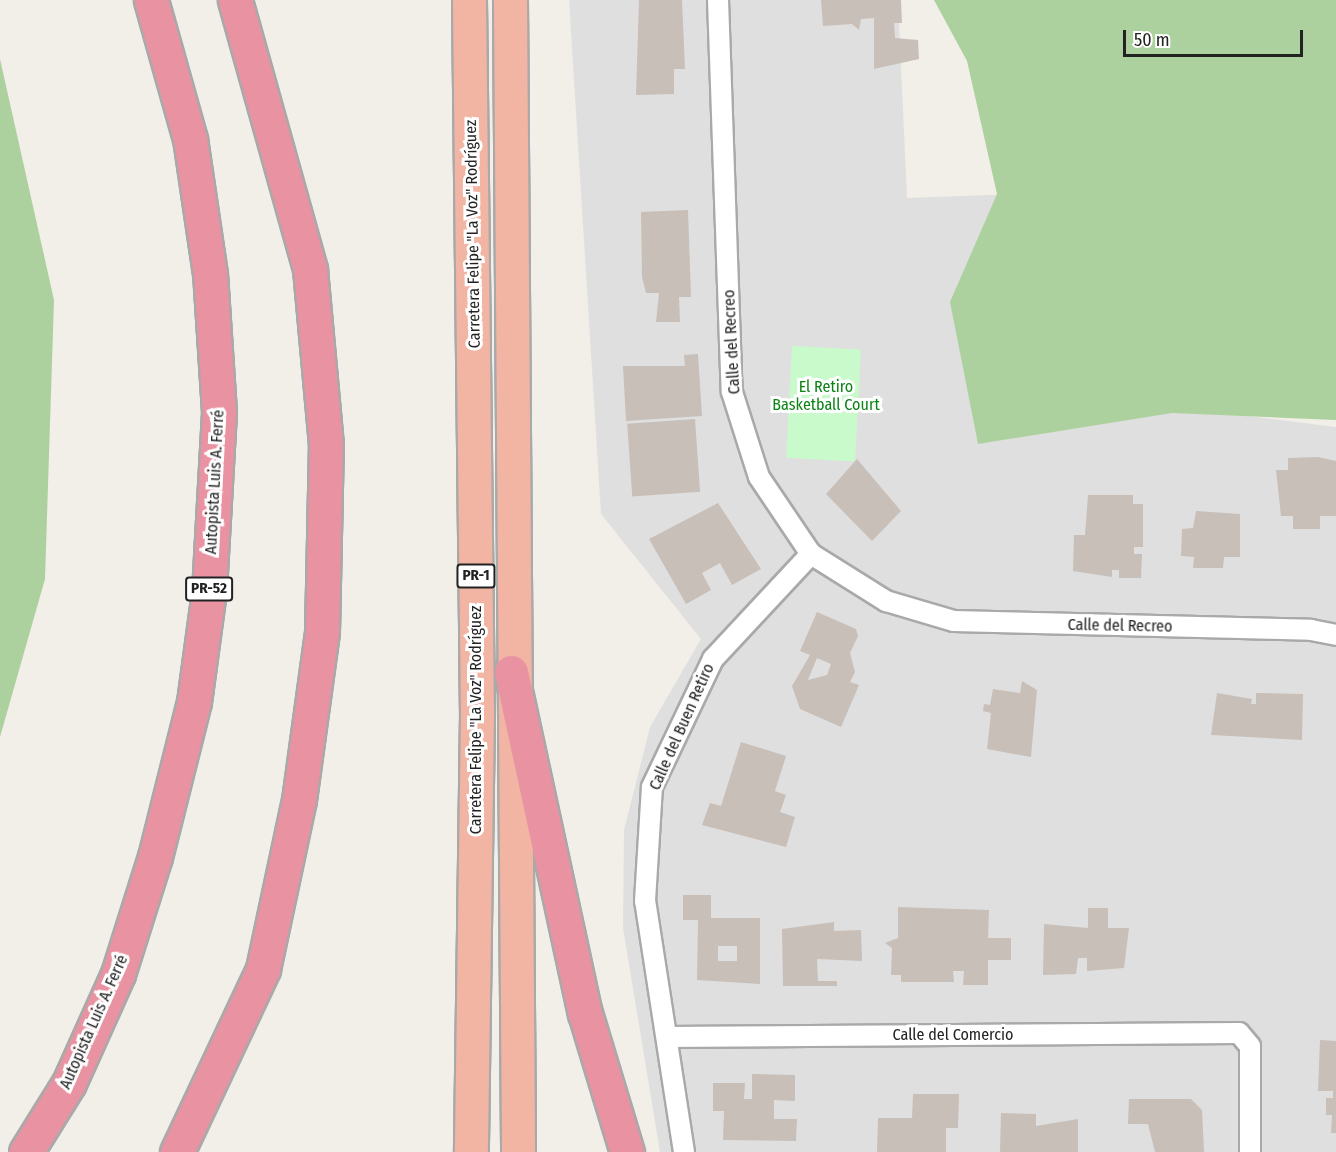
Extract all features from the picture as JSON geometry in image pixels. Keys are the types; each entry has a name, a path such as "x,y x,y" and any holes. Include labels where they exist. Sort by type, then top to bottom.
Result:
{"highway":[{"name":"Autopista Luis A. Ferré","path":"26,1152 69,1083 118,974 155,857 194,702 209,591 219,412 210,274 190,139 151,0"},
{"path":"177,1152 263,969 299,800 322,632 326,445 310,269 235,0"},
{"name":"Carretera Felipe \"La Voz\" Rodríguez","path":"469,0 477,690 471,1152"},
{"name":"PR-1","path":"510,0 511,672 518,1152"},
{"path":"511,672 610,1104 627,1152"}],"street":[{"name":"Calle del Recreo","path":"718,0 732,392 759,477 811,554 886,601 954,621 1311,630 1336,635"},
{"name":"Calle del Buen Retiro","path":"684,1152 645,901 652,787 713,659 811,554"},
{"name":"Calle del Comercio","path":"667,1037 1239,1033 1250,1046 1250,1152"}],"shaded area":[{"path":"569,0 898,0 907,198 1163,189 1167,406 1336,427 1336,1152 660,1152 623,928 624,830 650,727 701,639 601,514"}],"green space":[{"path":"934,0 1336,0 1336,420 1172,413 978,444 950,302 997,194 967,61"},
{"path":"0,59 54,300 45,579 0,737"},
{"name":"El Retiro Basketball Court","path":"792,346 861,350 855,461 786,458"}],"building":[{"path":"639,0 682,0 685,69 674,69 674,94 636,95"},
{"path":"821,0 901,0 902,23 894,23 895,38 918,40 919,59 874,69 874,18 861,19 859,30 852,24 823,26"},
{"path":"688,210 691,297 679,297 680,322 656,322 659,293 646,293 642,277 641,212"},
{"path":"698,354 702,416 626,421 623,366 685,366 684,355"},
{"path":"695,419 700,492 632,497 627,424"},
{"path":"1318,457 1336,461 1336,516 1320,516 1320,529 1293,529 1293,516 1281,516 1276,470 1288,470 1288,458"},
{"path":"857,459 901,511 872,541 826,494"},
{"path":"1088,495 1133,495 1133,504 1143,504 1143,547 1134,547 1134,554 1142,554 1141,578 1119,578 1119,570 1112,570 1112,577 1073,571 1074,535 1085,535"},
{"path":"718,503 761,569 732,585 720,563 702,573 711,590 686,604 649,539"},
{"path":"1196,511 1240,514 1240,557 1224,557 1223,568 1193,568 1194,557 1181,556 1182,529 1193,528"},
{"path":"817,612 856,629 858,636 850,653 855,672 850,682 859,685 841,727 800,709 792,686 810,655 800,651","holes":["817,658 831,664 827,675 808,680"]},
{"path":"1022,681 1037,690 1031,757 987,749 991,713 983,711 984,704 990,705 993,689 1020,693"},
{"path":"1217,693 1252,699 1251,704 1256,704 1256,693 1303,694 1302,740 1211,735"},
{"path":"741,742 786,756 775,791 786,795 780,812 795,817 786,847 702,825 710,803 721,806"},
{"path":"683,895 711,895 711,918 760,918 760,984 697,980 698,920 683,920","holes":["718,946 737,946 737,961 718,961"]},
{"path":"898,907 989,910 988,938 1011,938 1011,960 988,960 988,985 963,985 964,971 953,971 954,982 901,982 901,975 891,975 892,948 885,943 898,938"},
{"path":"1088,908 1108,908 1108,928 1129,928 1124,968 1087,971 1087,958 1078,958 1076,974 1043,975 1044,924 1088,928"},
{"path":"834,922 834,931 861,930 862,961 817,959 818,981 837,981 837,986 783,986 782,929"},
{"path":"1320,1040 1336,1041 1336,1133 1331,1133 1332,1115 1326,1115 1326,1098 1333,1098 1333,1091 1318,1091"},
{"path":"752,1074 795,1075 795,1101 774,1100 774,1119 797,1119 796,1141 723,1140 724,1111 713,1111 713,1083 745,1083 744,1099 752,1099"},
{"path":"913,1094 959,1094 958,1128 946,1128 946,1152 877,1152 878,1118 912,1118"},
{"path":"1129,1099 1191,1099 1202,1110 1204,1152 1155,1152 1148,1124 1128,1124"},
{"path":"1001,1113 1036,1114 1036,1126 1078,1119 1078,1152 1000,1152"}]}
